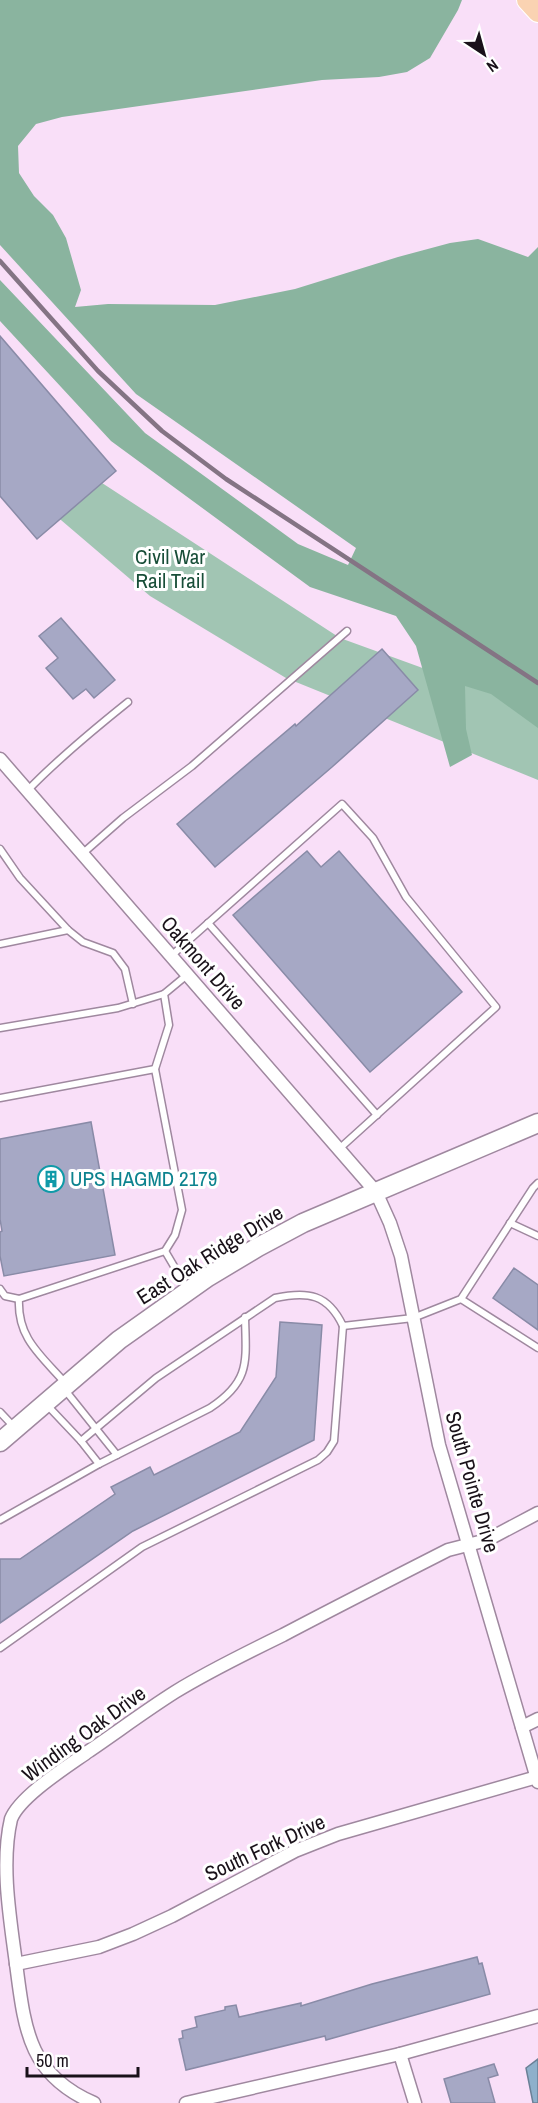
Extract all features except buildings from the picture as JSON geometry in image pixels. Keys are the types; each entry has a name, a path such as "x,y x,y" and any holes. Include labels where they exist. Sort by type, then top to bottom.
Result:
{"main road":[{"path":"527,0 538,12"},
{"name":"East Oak Ridge Drive","path":"0,1442 119,1340 188,1290 248,1253 294,1228 538,1123"}],"street":[{"name":"Oakmont Drive","path":"0,759 376,1192"},
{"name":"South Pointe Drive","path":"376,1192 401,1256 439,1445 537,1779"},
{"name":"Winding Oak Drive","path":"94,2103 64,2086 47,2071 37,2055 22,2016 2,1870 6,1814 56,1773 175,1692 217,1668 448,1550 487,1540 538,1513"},
{"path":"522,1727 538,1719"},
{"name":"South Fork Drive","path":"16,1964 99,1947 116,1941 172,1916 295,1851 338,1834 537,1779"},
{"path":"186,2103 400,2054 538,2016"},
{"path":"400,2054 415,2103"}],"lane":[{"path":"82,854 123,818 192,766 347,631"},
{"path":"27,791 50,767 128,702"},
{"path":"171,956 342,804 373,838 406,897 496,1007 339,1149"},
{"path":"0,849 20,878 68,930 83,942 114,953 125,969 133,1004"},
{"path":"208,923 377,1115"},
{"path":"0,944 68,930"},
{"path":"0,1028 133,1004 164,994 188,975"},
{"path":"0,1289 5,1296 19,1299 165,1251 176,1235 182,1210 155,1069 169,1025 164,994"},
{"path":"0,1098 155,1069"},
{"path":"343,1326 413,1318 461,1299 538,1183"},
{"path":"510,1223 538,1236"},
{"path":"165,1251 188,1290"},
{"path":"0,1648 142,1547 318,1460 327,1452 334,1441 343,1326 336,1310 323,1300 312,1296 289,1295 275,1298 156,1378 81,1441"},
{"path":"19,1299 18,1314 24,1335 117,1455"},
{"path":"461,1299 538,1348"},
{"path":"0,1520 99,1464 210,1408 225,1398 242,1375 246,1360 245,1317"},
{"path":"46,1403 99,1464"},
{"path":"0,1412 15,1429"}],"green space":[{"path":"0,0 462,0 430,58 407,72 379,77 322,80 62,117 36,124 18,146 19,173 34,196 53,215 66,238 81,290 75,307 108,304 215,305 295,289 450,243 478,239 528,257 538,247 538,728 491,694 465,686 466,729 472,755 450,767 416,646 396,616 310,587 111,441 0,321 0,280 145,433 298,544 348,565 356,548 136,394 0,245"},
{"name":"Civil War Rail Trail","path":"0,387 56,453 340,638 538,710 538,780 286,678 150,596 0,468"}],"water":[{"path":"538,2059 538,2103 533,2103 526,2068"}],"railway":[{"path":"0,261 98,371 162,431 226,479 538,683"}],"place":[{"name":"UPS HAGMD 2179","path":"51,1179"}]}
